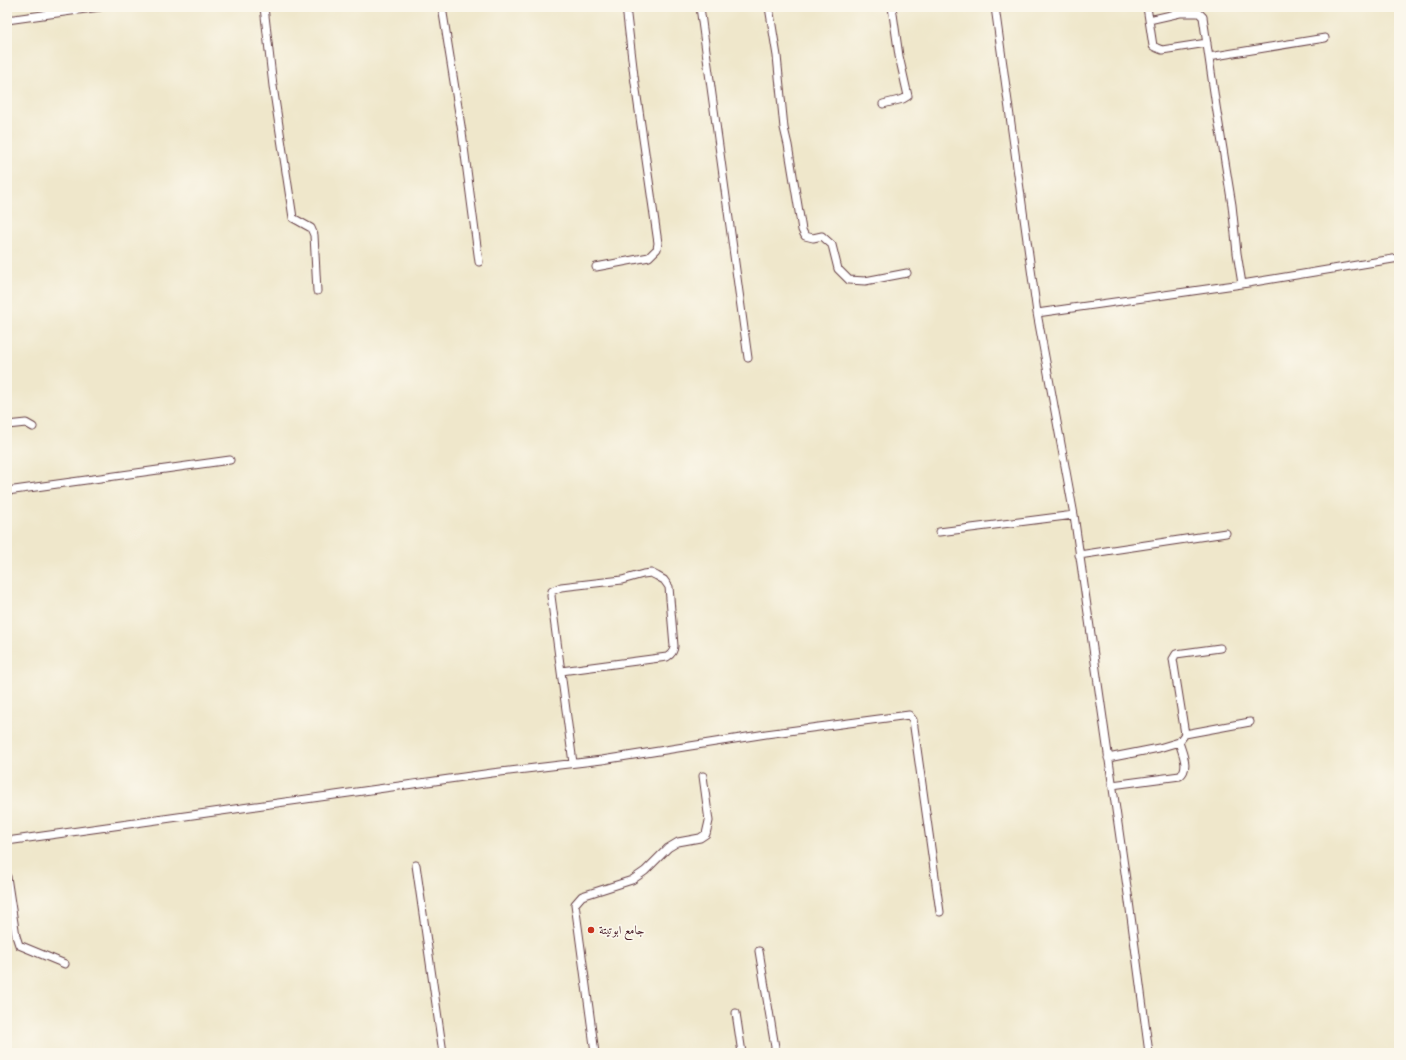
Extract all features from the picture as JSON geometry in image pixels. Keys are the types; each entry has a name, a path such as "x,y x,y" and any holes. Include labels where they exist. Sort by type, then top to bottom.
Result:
{"street":[{"path":"7,20 100,7"},
{"path":"264,7 273,86 294,218 311,228 314,235 317,291"},
{"path":"442,7 462,132 479,262"},
{"path":"596,267 649,257 657,249 658,243 634,76 626,7"},
{"path":"700,7 748,358"},
{"path":"769,7 777,56 784,128 802,230 805,236 813,238 822,236 832,245 838,269 849,280 857,282 907,273"},
{"path":"883,104 903,99 908,96 899,56 892,7"},
{"path":"995,7 1037,313 1074,515 1149,1053"},
{"path":"1147,7 1154,46 1157,48 1162,50 1207,43"},
{"path":"1149,20 1179,10 1199,13 1203,17 1232,206 1242,284"},
{"path":"1209,57 1325,38"},
{"path":"1037,313 1242,284 1399,258"},
{"path":"7,425 26,422 33,427"},
{"path":"7,491 230,460"},
{"path":"939,532 1074,515"},
{"path":"1079,555 1226,533"},
{"path":"561,671 667,657 671,655 674,651 672,612 669,586 664,580 651,573 622,580 560,587 552,591 551,596 573,763"},
{"path":"1185,734 1172,659 1176,654 1220,648"},
{"path":"7,841 98,827 573,763 766,734 909,715 914,720 940,912"},
{"path":"1108,758 1159,748 1179,742 1185,734 1250,722"},
{"path":"1112,785 1180,776 1186,766 1179,742"},
{"path":"595,1053 575,904 582,896 632,880 645,871 668,848 678,842 700,838 706,834 709,821 703,776"},
{"path":"416,865 443,1053"},
{"path":"7,877 17,941 19,945 65,964"},
{"path":"759,951 776,1053"},
{"path":"736,1012 742,1053"}],"place":[{"name":"جامع ابوتيتة","path":"591,930"}]}
